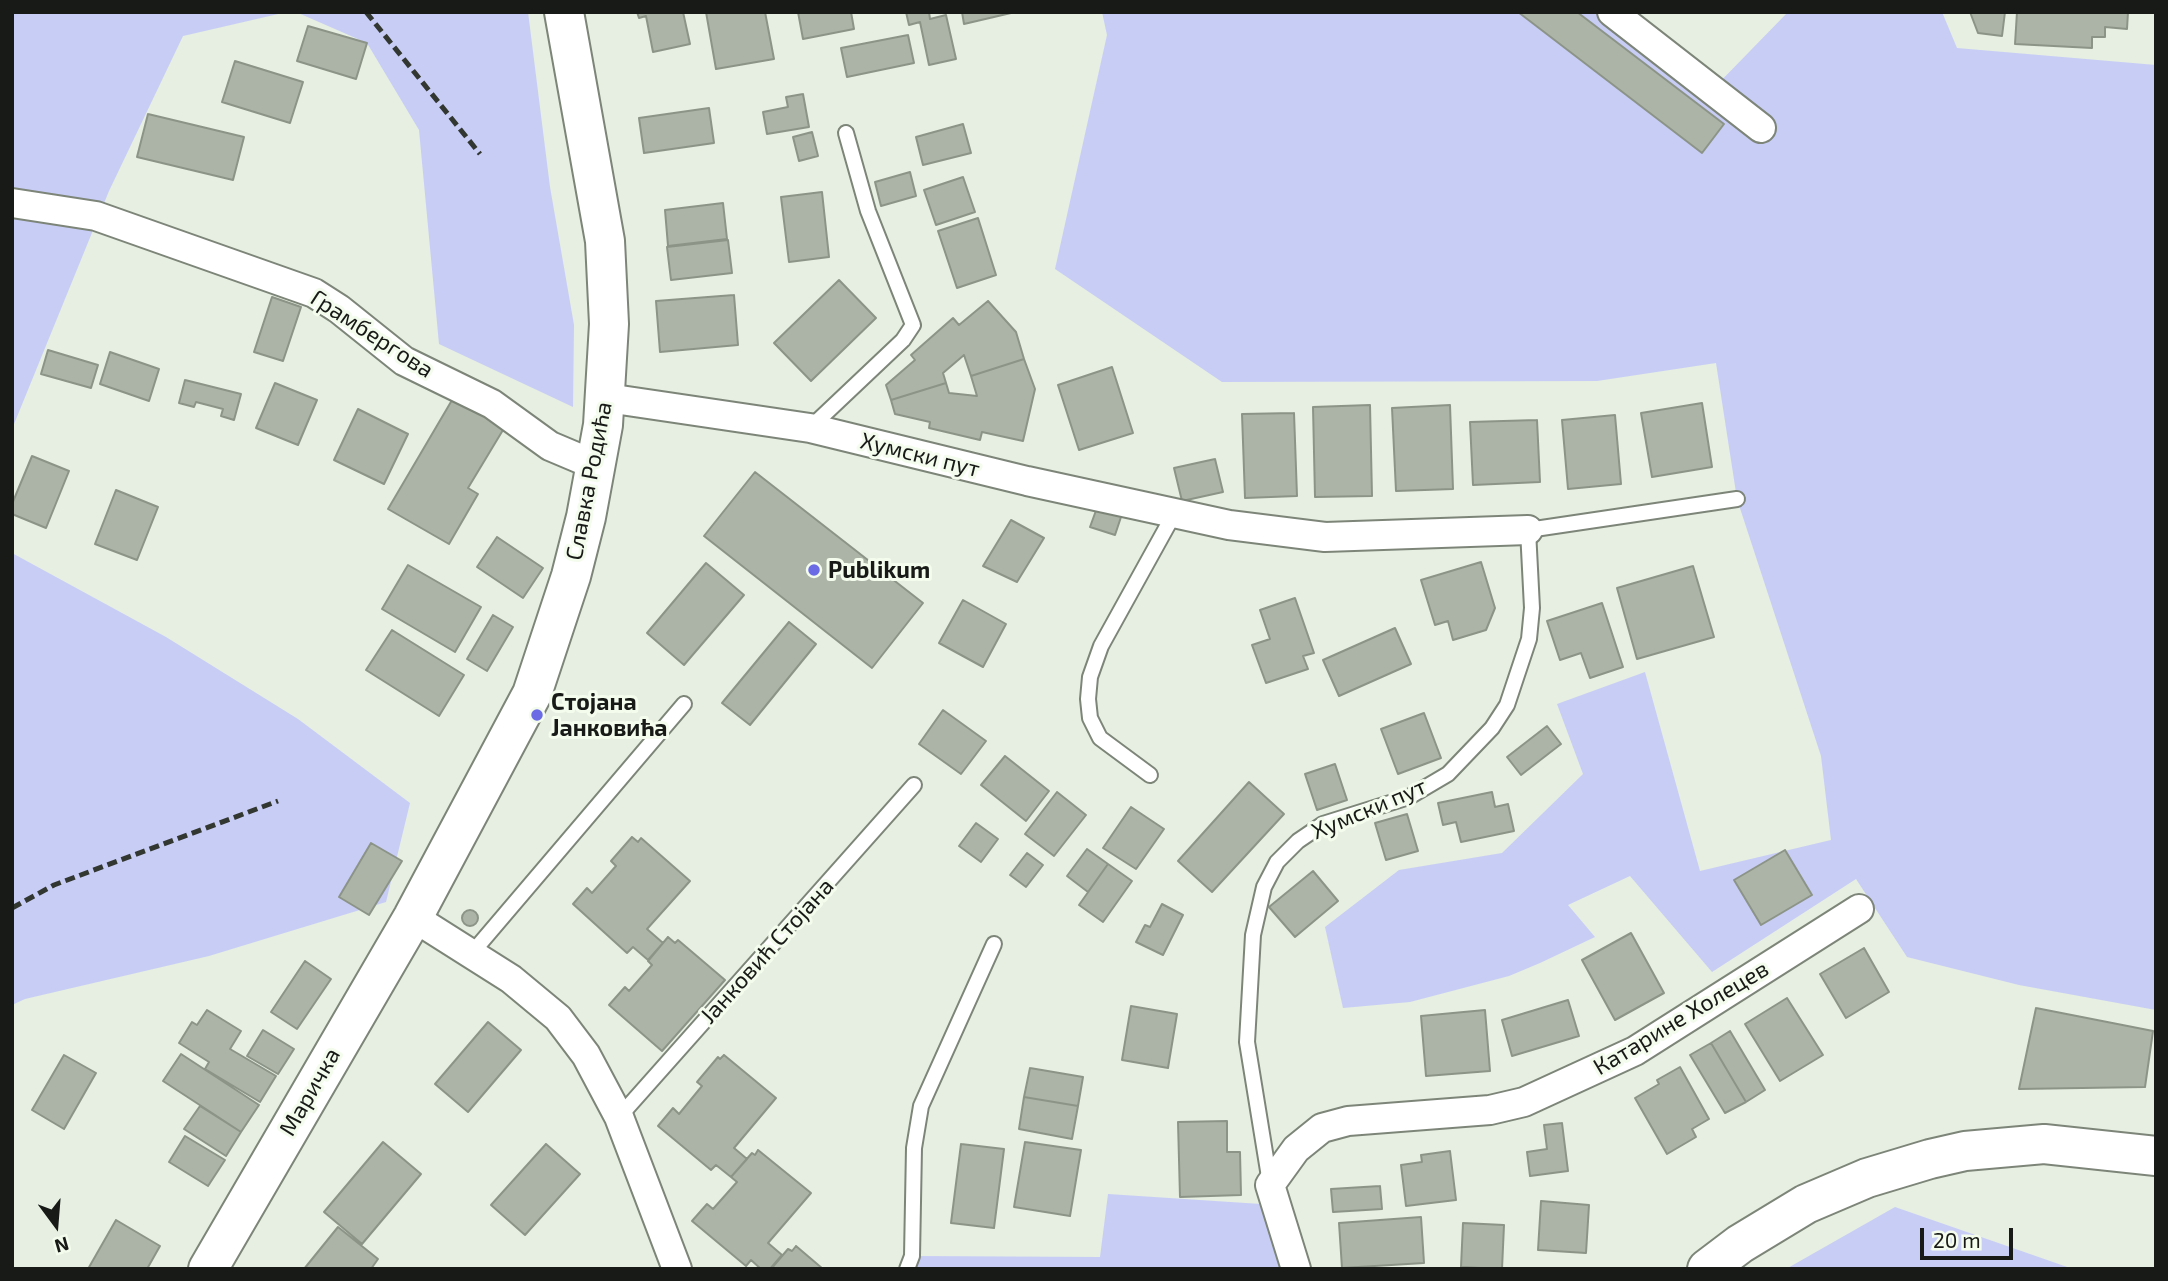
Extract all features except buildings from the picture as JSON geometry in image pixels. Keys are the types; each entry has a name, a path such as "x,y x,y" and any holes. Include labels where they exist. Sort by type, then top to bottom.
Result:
{"street":[{"name":"Славка Родића","path":"413,917 532,694 586,517 607,398 609,324 605,241 564,12"},
{"path":"1612,12 1761,128"},
{"name":"Грамбергова","path":"12,203 96,216 314,293 340,309 404,361 492,404 550,446 595,465"},
{"name":"Хумски пут","path":"607,398 810,428 1229,525 1325,537 1528,530"},
{"name":"Катарине Холецев","path":"1270,1185 1296,1149 1322,1128 1348,1121 1490,1110 1524,1102 1566,1084 1635,1051 1859,909"},
{"path":"413,917 511,979 558,1018 586,1055 619,1117 677,1269"},
{"name":"Маричка","path":"208,1269 413,917"},
{"path":"1707,1269 1740,1244 1806,1204 1867,1178 1930,1159 1965,1151 2044,1144 2156,1156"},
{"name":"Хумски пут","path":"1270,1185 1296,1269"}],"lane":[{"path":"810,428 903,340 913,325 868,211 846,133"},
{"name":"Хумски пут","path":"1270,1185 1247,1042 1253,935 1269,874 1285,852 1313,830 1409,797 1448,774 1492,728 1507,705 1529,639 1532,608 1528,530 1737,499"},
{"path":"1150,775 1100,738 1090,718 1090,677 1101,646 1174,514"},
{"path":"472,953 684,704"},
{"name":"Јанковић Стојана","path":"619,1117 914,785"},
{"path":"907,1269 912,1256 914,1148 921,1106 994,944"}],"shaded area":[{"path":"12,12 287,12 183,36 109,191 12,429"},
{"path":"296,12 528,12 550,187 574,325 573,407 439,344 419,130 367,43"},
{"path":"1102,12 1612,12 1712,90 1788,12 1942,12 1957,48 2156,65 2156,1010 2019,985 1907,957 1856,879 1712,972 1630,876 1568,905 1595,937 1540,963 1509,976 1410,1002 1343,1008 1325,927 1399,870 1502,853 1583,774 1557,704 1645,672 1700,871 1831,840 1821,756 1737,499 1716,363 1597,381 1222,382 1055,269 1107,35"},
{"path":"12,553 166,637 298,719 410,803 386,902 209,956 25,999 12,1005"},
{"path":"1108,1194 1261,1204 1297,1269 907,1269 912,1256 1100,1257"},
{"path":"1895,1207 2073,1269 1786,1269"}],"railway":[{"path":"366,12 480,154"},
{"path":"12,908 54,885 278,801"}],"place":[{"name":"Publikum","path":"814,570"},
{"name":"Стојана Јанковића","path":"537,715"}]}
